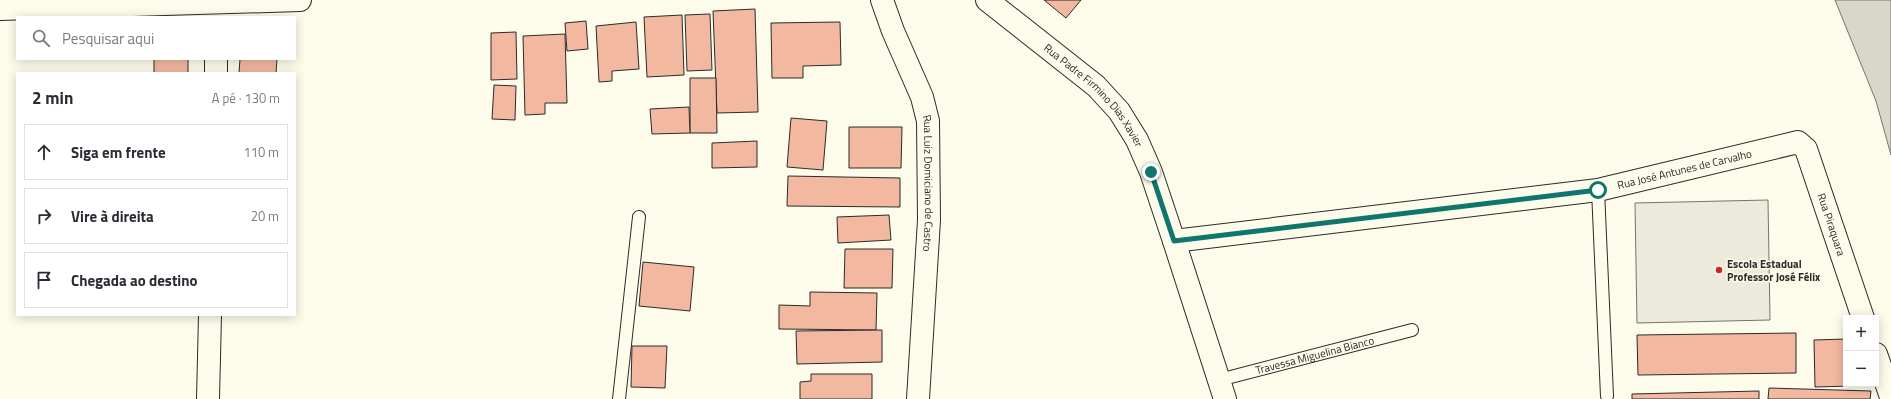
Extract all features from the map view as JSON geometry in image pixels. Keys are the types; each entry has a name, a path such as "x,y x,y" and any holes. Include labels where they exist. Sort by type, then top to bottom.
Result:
{"street":[{"path":"0,9 217,7 300,0"},
{"name":"Rua Luiz Domiciano de Castro","path":"882,0 892,31 922,97 928,121 929,220 918,399"},
{"name":"Rua Padre Firmino Dias Xavier","path":"987,0 1096,86 1119,111 1137,140 1148,165 1174,241 1222,389"},
{"path":"216,60 216,72"},
{"name":"Rua Piraquara","path":"1788,145 1798,142 1806,149 1862,315"},
{"name":"Rua José Antunes de Carvalho","path":"1174,241 1598,190 1788,145"},
{"path":"208,399 210,316"},
{"path":"1879,363 1891,397"}],"lane":[{"path":"1598,190 1607,396"},
{"path":"619,399 639,217"},
{"name":"Travessa Miguelina Bianco","path":"1222,389 1412,330"}],"shaded area":[{"path":"1835,0 1891,0 1891,155 1876,101"},
{"path":"1768,200 1770,320 1637,323 1635,203"}],"building":[{"path":"1044,0 1081,0 1066,18"},
{"path":"755,9 758,112 717,113 713,11"},
{"path":"710,14 712,70 687,71 685,15"},
{"path":"682,15 684,75 647,77 644,17"},
{"path":"586,21 588,49 567,51 565,23"},
{"path":"636,22 639,69 612,71 612,81 599,82 596,26"},
{"path":"840,22 841,65 803,66 803,78 772,78 771,23"},
{"path":"516,32 517,79 491,80 491,33"},
{"path":"565,34 567,103 545,103 545,114 525,115 523,36"},
{"path":"154,60 188,60 188,72 154,72"},
{"path":"240,60 277,60 276,72 239,72"},
{"path":"690,78 716,78 717,133 690,133"},
{"path":"494,85 516,86 515,120 492,119"},
{"path":"689,107 690,133 652,134 650,109"},
{"path":"791,118 827,121 823,170 787,167"},
{"path":"849,127 902,127 901,168 849,168"},
{"path":"757,141 757,167 712,168 712,143"},
{"path":"788,176 900,178 900,207 787,206"},
{"path":"889,215 891,240 838,243 837,217"},
{"path":"845,249 893,249 892,288 844,288"},
{"path":"643,262 694,267 690,311 639,306"},
{"path":"810,292 877,293 876,330 779,329 779,305 810,306"},
{"path":"882,330 882,362 797,364 796,331"},
{"path":"1796,333 1796,373 1638,375 1637,335"},
{"path":"1843,339 1843,386 1815,387 1814,340"},
{"path":"632,346 667,346 665,388 631,387"},
{"path":"811,374 872,374 872,399 800,399 800,382 811,381"},
{"path":"1769,388 1871,391 1870,399 1768,399"},
{"path":"1759,391 1759,399 1632,399 1632,394"}],"place":[{"name":"Escola Estadual Professor José Félix","path":"1719,270"}],"route":[{"path":"1151,172 1174,241 1598,190"}]}
